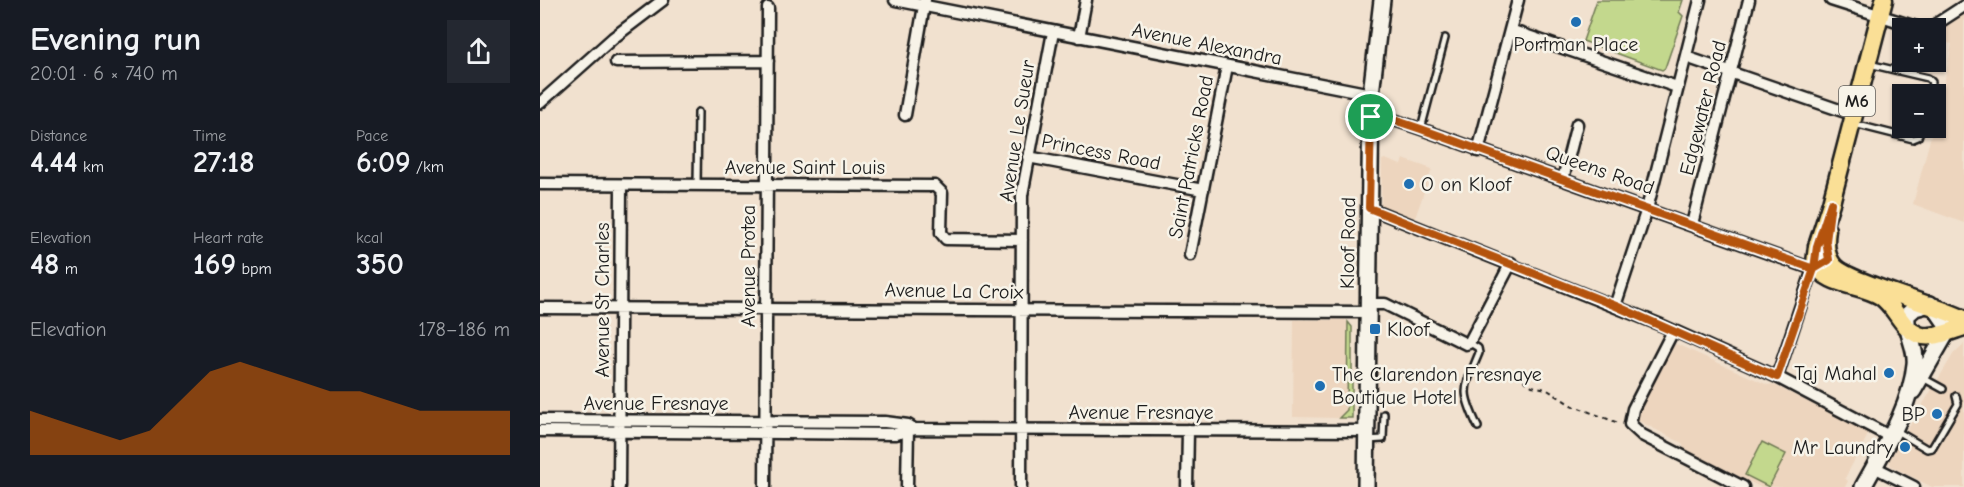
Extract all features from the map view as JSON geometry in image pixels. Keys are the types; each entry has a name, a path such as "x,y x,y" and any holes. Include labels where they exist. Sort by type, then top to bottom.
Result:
{"main road":[{"name":"Kloof Road","path":"1366,487 1371,94 1382,0"},
{"name":"M6","path":"1820,265 1817,246 1831,203 1884,0"},
{"name":"Queens Road","path":"1820,265 1932,305 1964,319"},
{"name":"Queens Road","path":"1820,265 1828,277 1882,297 1906,327"},
{"path":"1863,487 1902,409 1947,332 1941,314 1932,305 1915,309 1907,315 1906,327 1916,362 1902,409"},
{"path":"1906,327 1920,336 1964,327"}],"street":[{"path":"540,103 613,39 663,0"},
{"name":"Avenue Alexandra","path":"895,0 925,3 1053,32 1371,94"},
{"path":"1079,37 1086,0"},
{"path":"1478,151 1518,0"},
{"path":"1616,306 1647,209 1701,0"},
{"name":"Edgewater Road","path":"1692,224 1749,0"},
{"path":"1831,0 1892,21"},
{"path":"905,115 925,3"},
{"path":"1945,18 1964,6"},
{"name":"Avenue Protea","path":"765,487 768,8"},
{"path":"1510,30 1677,87"},
{"name":"Avenue Le Sueur","path":"1021,487 1023,185 1053,32"},
{"path":"1686,57 1853,119"},
{"path":"616,62 768,61"},
{"name":"Saint Patricks Road","path":"1190,255 1227,66"},
{"name":"Queens Road","path":"1371,117 1391,119 1647,209 1820,265"},
{"path":"1563,179 1577,124"},
{"name":"Princess Road","path":"1028,157 1203,190"},
{"name":"Avenue Saint Louis","path":"540,184 937,187 942,193 942,232 946,239 1022,240"},
{"name":"Avenue St Charles","path":"619,487 621,185"},
{"path":"1369,208 1616,306 1777,377 1891,433"},
{"path":"1469,343 1511,263"},
{"path":"1777,377 1820,265"},
{"name":"Avenue La Croix","path":"540,308 1021,310 1368,308 1385,304 1462,344 1469,343"},
{"path":"1673,331 1633,409 1630,424 1642,435 1743,487"},
{"name":"Avenue Fresnaye","path":"543,426 1188,430 1367,436"},
{"path":"908,487 910,429"},
{"path":"1187,487 1188,430"},
{"path":"1874,467 1914,487"}],"lane":[{"path":"1421,129 1445,38"},
{"path":"1867,63 1928,78 1932,84"},
{"path":"697,185 698,112"},
{"path":"1853,119 1892,132"},
{"path":"1469,343 1479,350 1466,382 1468,404 1478,427"},
{"path":"1922,377 1943,389"},
{"path":"1891,433 1932,448 1958,404 1956,396"},
{"path":"1367,436 1383,439 1384,414"}],"path":[{"path":"1516,375 1532,386 1546,389 1571,405 1602,415 1618,424 1630,424"}],"shaded area":[{"path":"1964,12 1964,223 1913,204 1930,138 1946,138 1946,84 1944,84 1952,44 1946,43 1946,24"},
{"name":"O on Kloof","path":"1403,159 1432,169 1415,218 1381,205 1382,160 1401,165"},
{"name":"The Clarendon Fresnaye Boutique Hotel","path":"1294,320 1345,320 1348,322 1347,411 1339,418 1293,417"},
{"path":"1676,344 1768,385 1772,384 1869,433 1845,478 1848,481 1845,487 1760,487 1684,449 1682,443 1637,420 1635,416 1671,346"},
{"path":"1964,344 1964,487 1932,487 1891,466 1889,460 1954,353"}],"green space":[{"path":"1597,0 1683,0 1679,12 1683,16 1665,68 1662,70 1583,41"},
{"path":"1348,322 1352,327 1352,418 1339,418 1347,410"},
{"path":"1762,442 1786,454 1769,487 1745,475"}],"place":[{"name":"Portman Place","path":"1576,22"},
{"name":"O on Kloof","path":"1409,184"},
{"name":"Kloof","path":"1375,329"},
{"name":"Taj Mahal","path":"1889,373"},
{"name":"The Clarendon Fresnaye Boutique Hotel","path":"1320,386"},
{"name":"BP","path":"1937,414"},
{"name":"Mr Laundry","path":"1905,447"}],"route":[{"path":"1371,117 1369,208 1616,306 1777,377 1814,269 1816,265 1829,260 1826,241 1831,203 1817,246 1814,269 1806,264 1478,151 1421,129 1391,119 1371,117"}]}
